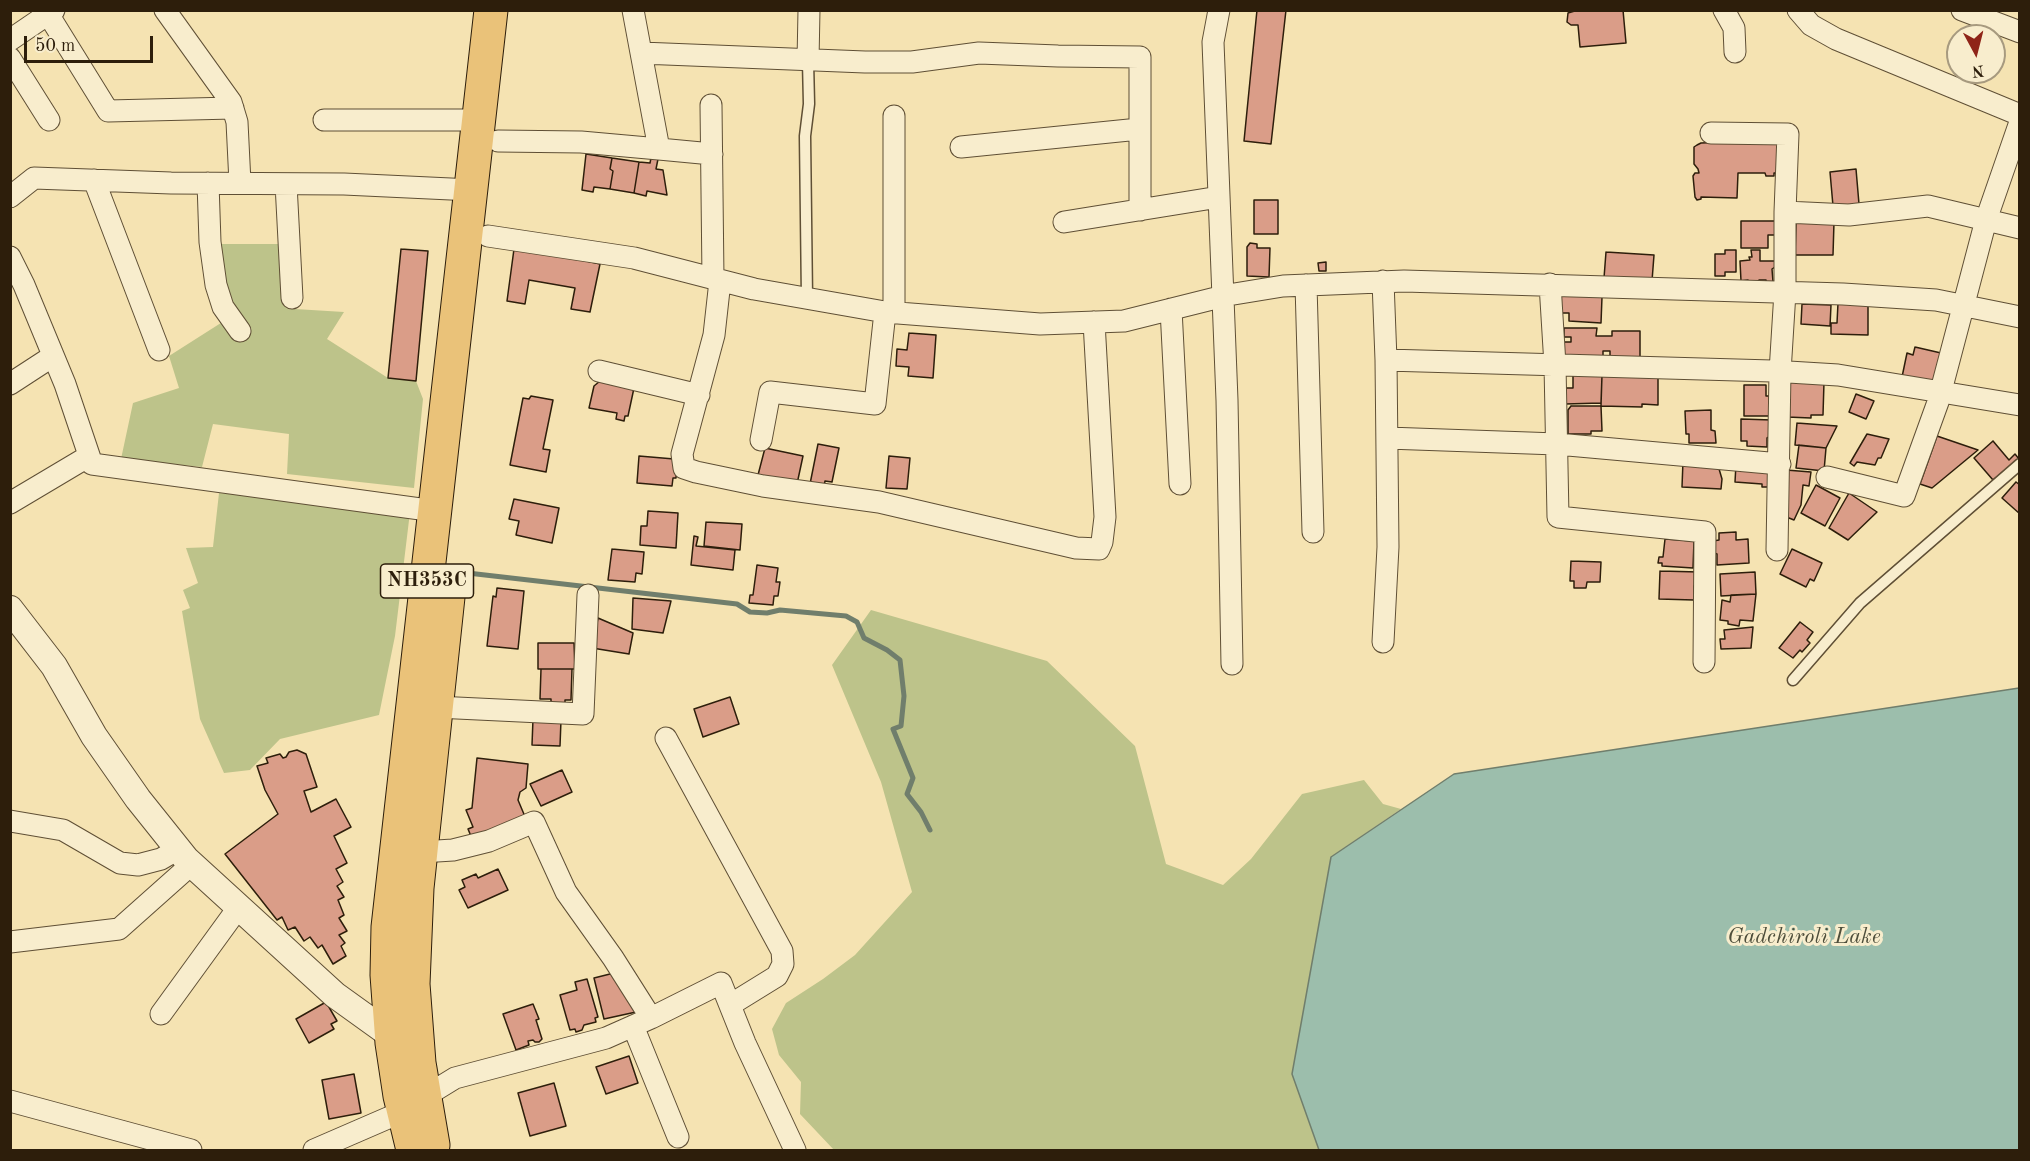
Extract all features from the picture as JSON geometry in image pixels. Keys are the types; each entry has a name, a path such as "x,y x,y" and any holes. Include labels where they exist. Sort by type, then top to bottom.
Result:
{"highway":[{"name":"NH353C","path":"413,1150 414,1104 419,1063 413,984 417,888 488,236 491,10"},
{"name":"NH353C","path":"435,1150 414,1104 392,1036 387,975 388,927 472,190 489,130 513,10"}],"street":[{"path":"165,10 231,102 237,122 240,183"},
{"path":"633,10 659,149"},
{"path":"808,60 809,10"},
{"path":"1219,10 1213,42 1232,664"},
{"path":"1724,10 1734,28 1734,52"},
{"path":"1798,10 1811,25 1836,39 2019,115"},
{"path":"1962,10 2019,32"},
{"path":"10,40 51,12 108,111 233,108"},
{"path":"641,53 912,62 979,53 1140,57 1140,210"},
{"path":"10,58 49,120"},
{"path":"711,105 716,280 714,335 682,454 684,468 792,491 879,502 1076,548 1099,549 1105,517 1094,322"},
{"path":"761,441 770,392 875,404 890,312 894,116"},
{"path":"324,120 489,130 581,142 712,154"},
{"path":"1827,477 1904,496 1941,392 1986,220 2019,122"},
{"path":"961,147 1139,129"},
{"path":"1711,134 1788,134 1777,550"},
{"path":"10,197 34,178 344,184 472,190"},
{"path":"94,180 159,350"},
{"path":"208,183 210,242 216,285 224,308 240,331"},
{"path":"286,184 292,298"},
{"path":"1064,222 1219,197"},
{"path":"1785,212 1849,215 1928,206 2019,228"},
{"path":"488,236 634,258 753,289 890,312 1040,324 1124,321 1222,296 1283,286 1383,281 1459,281 1785,292 1935,300 2019,317"},
{"path":"10,257 18,290 54,356 92,464 435,511"},
{"path":"1383,281 1388,547 1383,642"},
{"path":"1550,284 1555,365 1558,517 1705,532 1704,662"},
{"path":"1306,285 1313,532"},
{"path":"1171,309 1180,484"},
{"path":"10,384 54,356"},
{"path":"1386,360 1838,375 2019,405"},
{"path":"599,371 699,395"},
{"path":"1387,438 1557,444 1780,464"},
{"path":"10,503 89,456"},
{"path":"436,707 583,714 588,595"},
{"path":"10,609 54,666 94,736 138,799 185,857 335,995 392,1036"},
{"path":"666,738 783,951 783,964 777,976 730,1005"},
{"path":"10,821 63,830 120,863 138,865 161,859 185,857"},
{"path":"421,852 453,850 489,841 534,822 566,892 613,958 642,1022 678,1137"},
{"path":"10,942 119,929 185,857"},
{"path":"161,1014 238,908"},
{"path":"314,1150 414,1104 455,1078 606,1038 721,983 795,1150"},
{"path":"10,1101 192,1150"}],"lane":[{"path":"807,298 805,136 809,105 808,60"},
{"path":"1793,680 1860,603 2019,464"}],"green space":[{"path":"217,244 282,244 284,292 295,309 344,312 327,339 388,378 416,381 423,399 414,488 287,474 289,434 213,424 202,467 121,459 133,403 179,388 169,356 224,321 225,295"},
{"path":"219,493 410,512 395,636 379,715 280,739 250,770 224,773 200,719 182,611 190,608 183,590 198,583 186,548 213,547"},
{"path":"871,610 1047,661 1135,746 1166,864 1223,885 1251,859 1302,794 1364,780 1383,804 1401,809 1331,857 1293,1074 1319,1150 834,1150 800,1114 801,1082 779,1055 772,1029 786,1003 855,955 912,892 881,782 832,665"}],"water":[{"name":"Gadchiroli Lake","path":"2019,688 2019,1150 1319,1150 1292,1074 1331,857 1454,774"}],"building":[{"path":"1257,10 1286,10 1271,144 1244,141"},
{"path":"1578,10 1623,10 1626,43 1580,47 1578,25 1571,25 1567,22 1568,13"},
{"path":"1780,140 1779,173 1766,176 1765,173 1738,173 1737,198 1701,197 1697,200 1693,176 1699,173 1694,164 1694,147 1701,143"},
{"path":"586,154 612,158 610,169 613,171 610,189 594,187 593,192 582,190"},
{"path":"612,158 639,162 634,193 610,189 613,171 610,169"},
{"path":"651,158 658,159 656,169 663,170 667,195 647,191 646,196 634,193 639,162 650,163"},
{"path":"1856,169 1859,204 1833,206 1830,172"},
{"path":"1254,200 1278,200 1278,234 1254,234"},
{"path":"1741,221 1777,221 1777,235 1768,235 1768,248 1741,248"},
{"path":"1796,222 1834,222 1833,255 1795,255"},
{"path":"1250,243 1257,244 1257,248 1270,248 1269,277 1247,276 1247,247"},
{"path":"523,247 600,264 590,312 571,309 575,288 529,280 525,304 507,301 514,249"},
{"path":"401,249 428,251 416,381 388,378"},
{"path":"1725,250 1736,250 1736,272 1725,272 1725,276 1715,276 1715,254 1725,254"},
{"path":"1751,250 1760,250 1760,261 1775,261 1775,267 1772,269 1773,282 1741,281 1740,261 1750,260"},
{"path":"1606,252 1654,255 1652,281 1604,278"},
{"path":"1326,262 1326,271 1319,271 1318,263"},
{"path":"1561,295 1602,297 1601,323 1569,321 1569,313 1561,313"},
{"path":"1838,303 1868,303 1868,335 1831,334 1831,323 1837,323"},
{"path":"1802,304 1831,305 1830,326 1801,324"},
{"path":"1564,328 1597,328 1596,336 1612,336 1612,331 1640,331 1640,361 1610,357 1610,351 1603,351 1603,358 1562,358 1563,342 1571,342 1571,337 1564,337"},
{"path":"909,333 936,335 933,378 908,376 909,367 896,366 897,349 907,350"},
{"path":"1915,347 1941,353 1934,384 1902,377 1907,353 1913,355"},
{"path":"1573,375 1602,375 1601,403 1565,404 1565,388 1573,388"},
{"path":"1602,375 1658,376 1658,405 1601,406"},
{"path":"600,381 634,388 628,416 625,416 624,421 616,419 617,413 589,408 594,386"},
{"path":"1789,381 1824,382 1823,415 1811,415 1811,418 1787,417"},
{"path":"1744,385 1766,385 1766,396 1769,396 1769,416 1744,416"},
{"path":"1856,394 1874,401 1866,419 1849,412"},
{"path":"531,396 553,400 543,449 550,450 546,472 510,465 523,398 529,399"},
{"path":"1571,406 1601,406 1602,431 1591,431 1591,434 1568,434 1568,410"},
{"path":"1711,410 1711,430 1715,431 1716,443 1689,443 1689,434 1686,434 1685,411"},
{"path":"1741,419 1772,420 1771,436 1767,438 1767,447 1747,446 1747,441 1741,441"},
{"path":"1797,423 1837,426 1826,448 1795,445"},
{"path":"1867,434 1889,439 1881,458 1878,458 1875,465 1857,462 1854,466 1850,463"},
{"path":"1937,436 1978,450 1932,488 1920,484"},
{"path":"1993,441 2009,460 2015,454 2019,459 1993,480 1974,458"},
{"path":"818,444 839,448 832,482 825,481 824,486 810,484"},
{"path":"1799,445 1826,448 1824,471 1796,468"},
{"path":"765,448 803,456 797,484 758,475"},
{"path":"639,456 674,459 677,465 676,478 673,478 672,486 637,483"},
{"path":"889,456 910,458 907,489 886,488"},
{"path":"1683,461 1717,462 1722,479 1721,489 1682,487"},
{"path":"1736,464 1770,466 1768,487 1762,487 1762,484 1735,482"},
{"path":"1786,470 1811,472 1809,486 1803,485 1801,505 1794,520 1784,516"},
{"path":"2016,482 2020,485 2020,514 2002,498"},
{"path":"1816,485 1840,498 1825,526 1801,513"},
{"path":"1849,493 1877,512 1848,540 1829,528"},
{"path":"514,499 559,508 552,543 516,535 519,521 509,519"},
{"path":"648,511 678,513 676,548 640,545 641,526 647,526"},
{"path":"706,522 742,524 740,550 704,546"},
{"path":"1736,532 1736,540 1748,539 1749,563 1717,565 1717,554 1714,553 1713,541 1719,540 1719,533"},
{"path":"694,536 698,537 696,546 735,550 733,570 691,565"},
{"path":"1665,539 1694,541 1693,568 1662,566 1662,563 1658,563 1659,557 1663,557"},
{"path":"612,549 644,552 642,574 636,573 635,582 608,580"},
{"path":"1792,549 1822,563 1814,581 1810,579 1806,587 1780,574"},
{"path":"1571,561 1601,562 1600,582 1587,582 1586,588 1574,588 1574,581 1570,581"},
{"path":"757,565 778,568 776,582 780,582 778,596 774,596 773,605 749,603 750,595 753,595"},
{"path":"1660,571 1699,572 1699,586 1694,586 1694,600 1659,599"},
{"path":"1755,572 1756,594 1721,596 1720,574"},
{"path":"497,588 524,591 518,649 487,646 493,596 496,597"},
{"path":"1756,594 1753,621 1740,620 1739,626 1720,620 1722,600 1730,602 1731,595"},
{"path":"633,598 671,601 663,633 632,629"},
{"path":"598,618 633,633 629,654 592,648"},
{"path":"1800,622 1813,632 1807,640 1810,643 1793,658 1779,648"},
{"path":"1753,627 1751,648 1721,649 1720,639 1725,639 1724,630"},
{"path":"538,643 574,643 575,669 538,669"},
{"path":"541,669 572,669 571,700 565,700 565,703 551,703 551,699 540,699"},
{"path":"730,697 739,724 703,737 694,709"},
{"path":"533,719 561,720 560,746 532,745"},
{"path":"297,750 306,754 317,787 304,791 311,812 336,799 351,827 334,836 347,863 336,869 343,882 337,886 344,897 338,900 344,915 339,918 347,931 339,935 345,943 341,946 346,956 333,964 322,945 318,948 310,937 304,941 295,927 288,930 282,917 277,920 225,854 278,814 265,790 257,766 268,763 266,758 280,754 283,758 289,752"},
{"path":"477,758 528,764 526,788 520,792 518,800 526,819 473,841 468,829 473,827 466,810 472,808"},
{"path":"562,770 572,792 541,806 530,784"},
{"path":"498,869 508,890 468,908 459,890 465,887 462,880 476,874 478,878"},
{"path":"614,973 636,1012 604,1019 594,978"},
{"path":"587,979 598,1017 595,1018 596,1022 584,1025 582,1030 576,1032 575,1029 570,1030 560,995 577,990 575,982"},
{"path":"326,1002 337,1021 331,1024 334,1029 309,1043 296,1019"},
{"path":"533,1004 539,1019 536,1020 542,1039 539,1042 528,1041 529,1045 516,1050 503,1014"},
{"path":"629,1056 638,1083 606,1094 596,1067"},
{"path":"354,1074 361,1113 329,1119 322,1080"},
{"path":"554,1083 566,1126 530,1136 518,1093"}],"waterway":[{"path":"459,572 737,604 750,612 767,613 780,610 846,616 857,622 864,638 900,660 904,696 901,726 893,729 913,778 907,794 921,812 930,830"}]}
